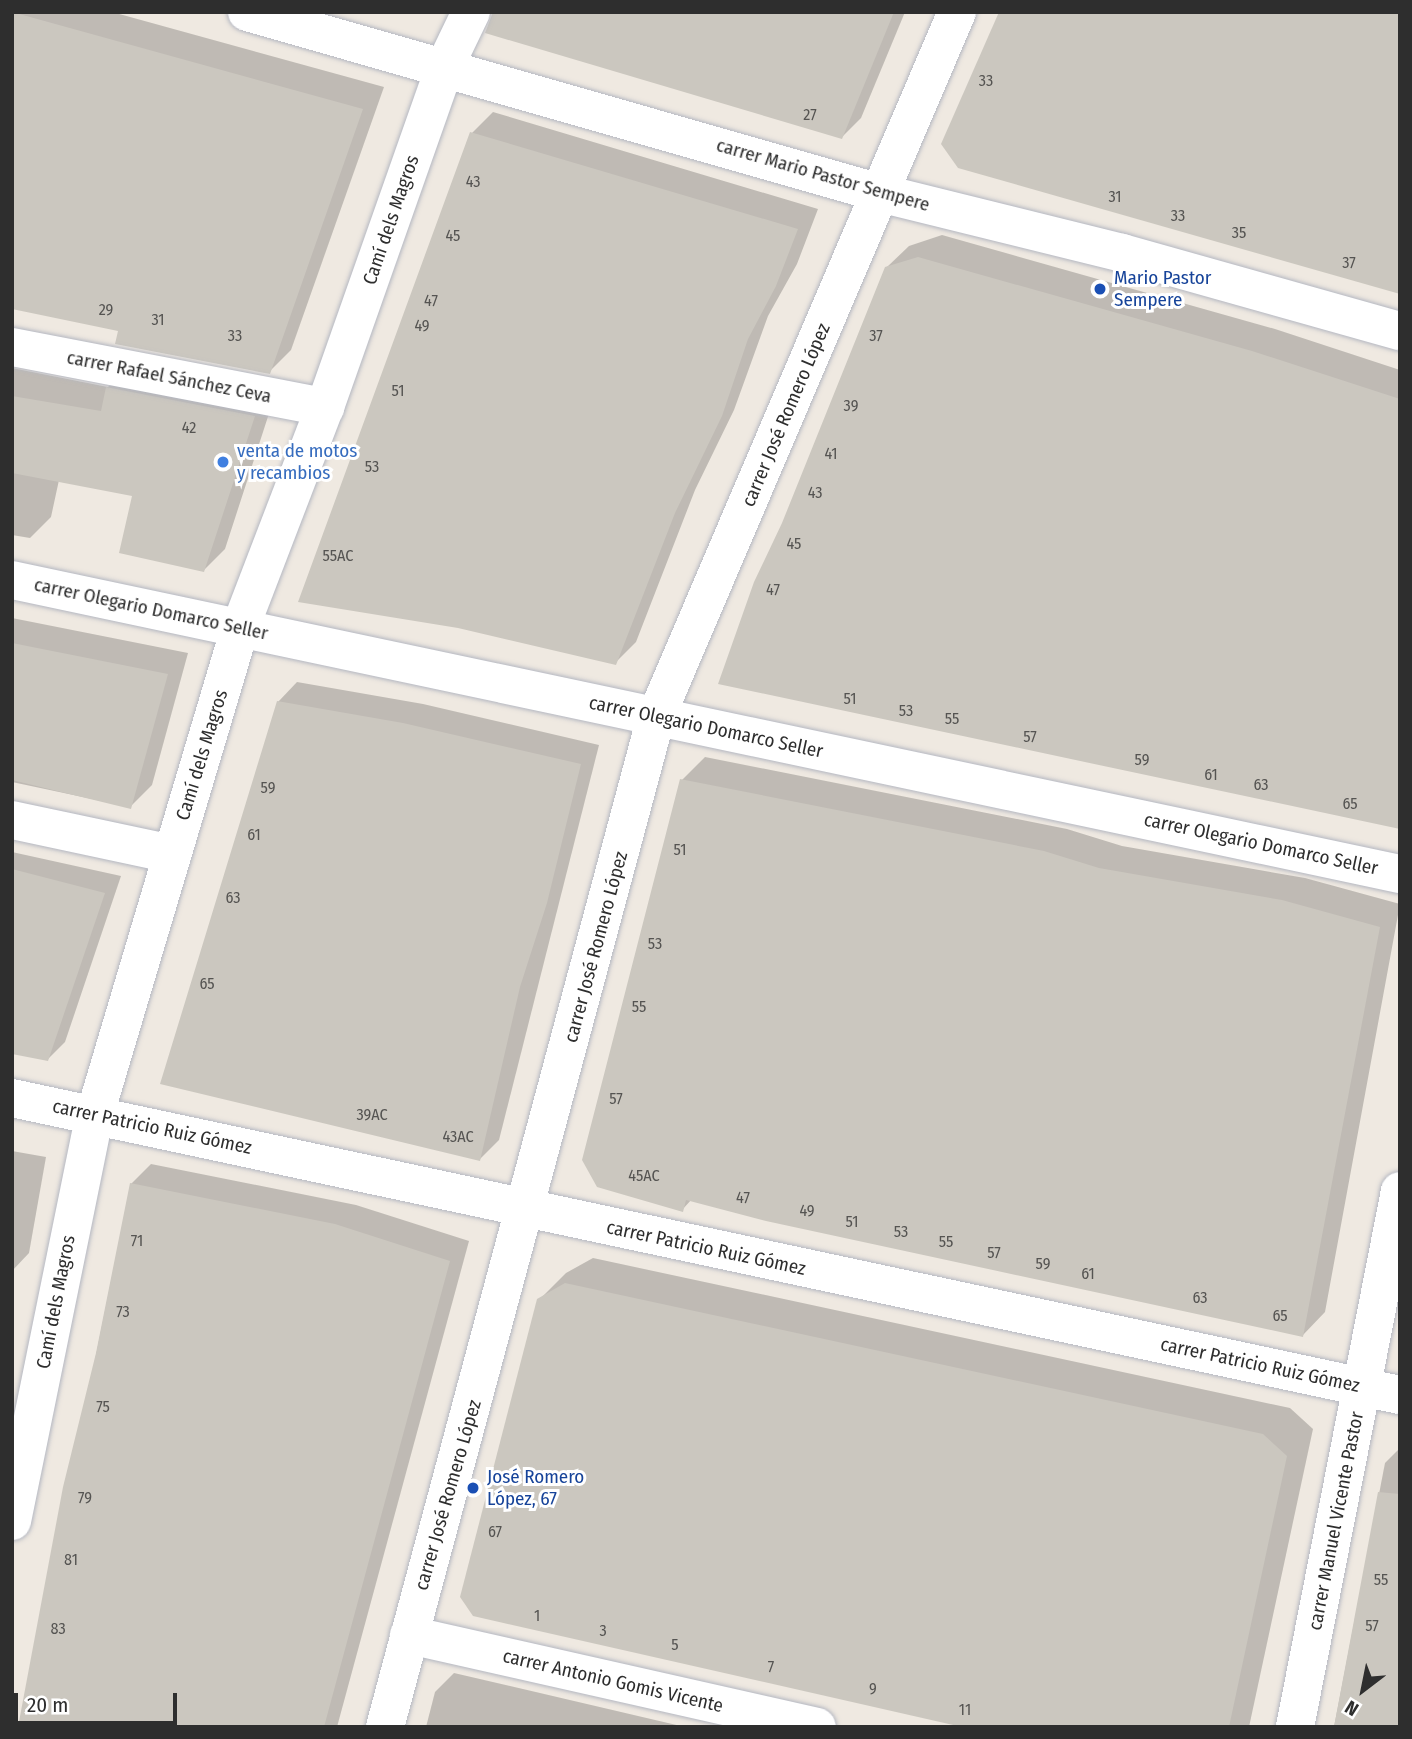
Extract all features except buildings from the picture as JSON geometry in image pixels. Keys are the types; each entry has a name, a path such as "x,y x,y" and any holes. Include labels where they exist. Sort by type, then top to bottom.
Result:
{"street":[{"name":"carrer Mario Pastor Sempere","path":"247,12 445,66 880,193 1122,253 1400,331"},
{"name":"Camí dels Magros","path":"13,1508 95,1114 240,628 325,407 445,66 471,12"},
{"name":"carrer José Romero López","path":"385,1727 527,1210 656,717 957,12"},
{"name":"carrer Rafael Sánchez Ceva","path":"12,347 325,407"},
{"name":"carrer Olegario Domarco Seller","path":"12,580 1400,874"},
{"path":"12,820 172,854"},
{"name":"carrer Patricio Ruiz Gómez","path":"12,1098 1400,1395"},
{"name":"carrer Manuel Vicente Pastor","path":"1294,1727 1400,1191"},
{"name":"carrer Antonio Gomis Vicente","path":"409,1635 817,1727"}],"place":[{"name":"Mario Pastor Sempere","path":"1100,289"},
{"name":"venta de motos y recambios","path":"223,462"},
{"name":"José Romero López, 67","path":"473,1488"}]}
